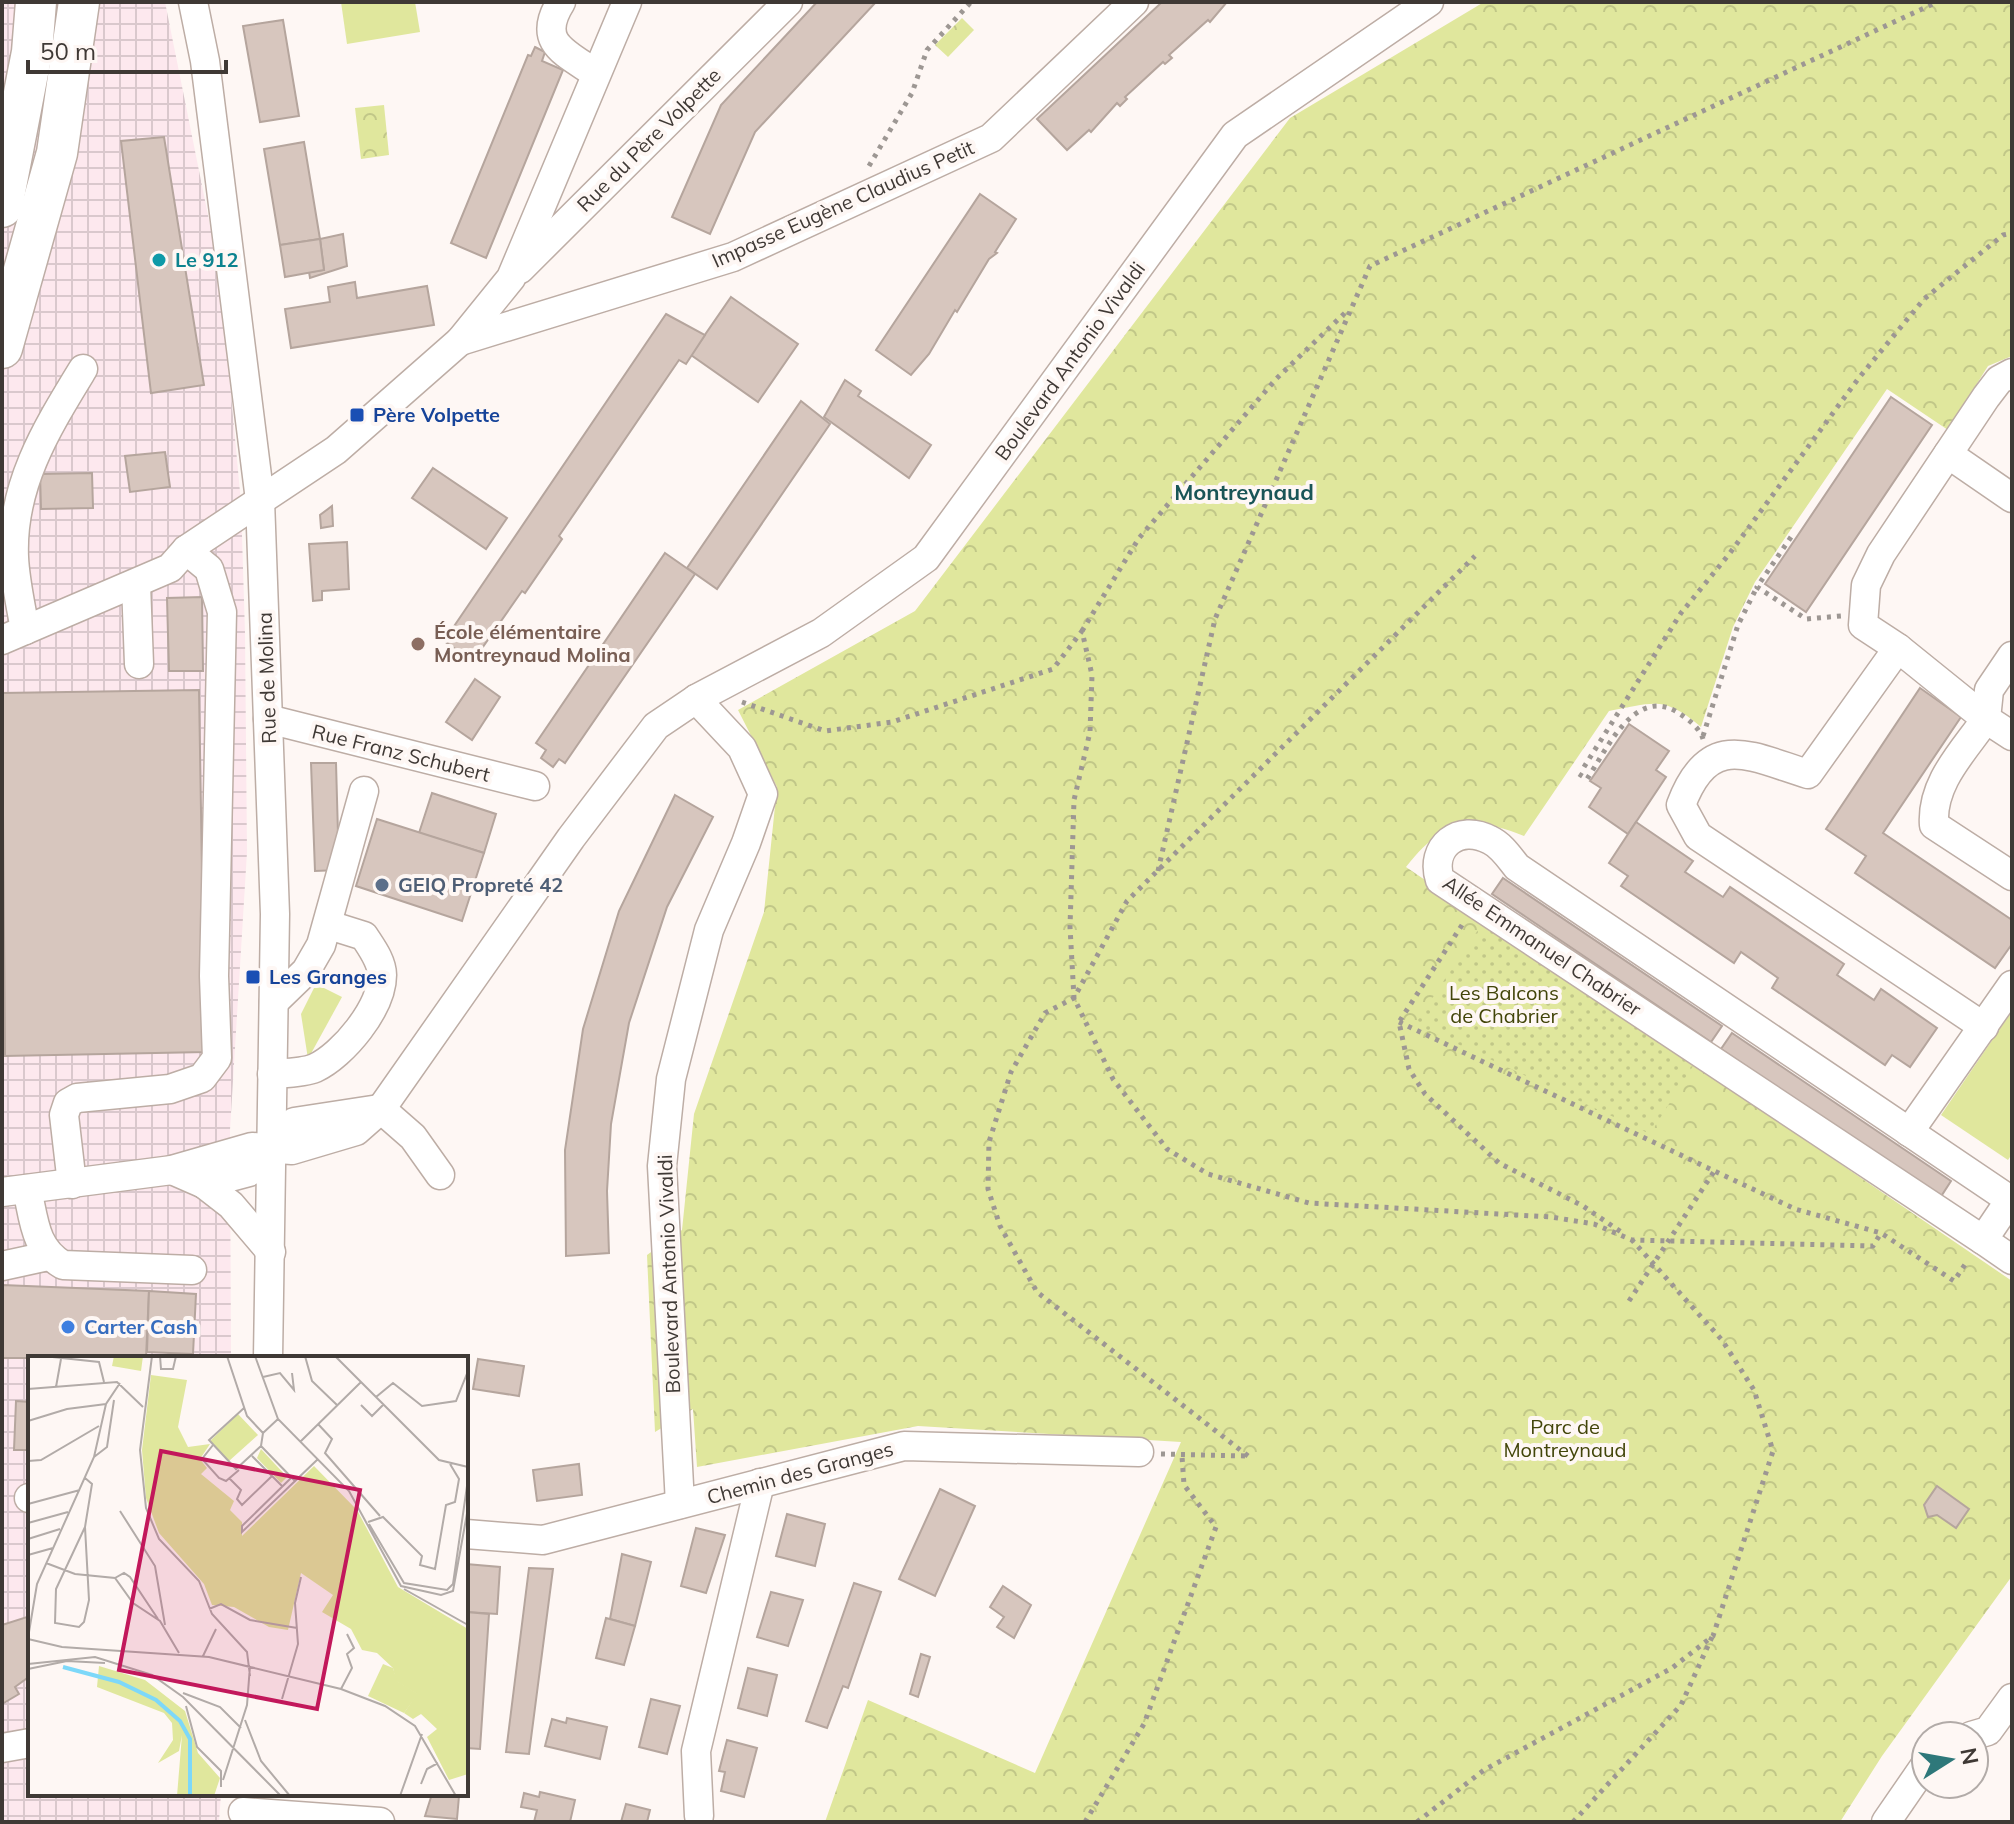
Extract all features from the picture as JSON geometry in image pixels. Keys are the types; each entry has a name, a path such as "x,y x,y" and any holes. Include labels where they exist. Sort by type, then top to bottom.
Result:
{"highway":[{"path":"2,207 32,52 36,2"},
{"path":"2,348 57,153 79,2"}],"street":[{"name":"Rue de Molina","path":"193,2 205,61 260,500 274,1002 269,1146 271,1252 268,1356"},
{"path":"561,2 550,19 550,34 559,50 595,73"},
{"name":"Rue du Père Volpette","path":"511,278 627,2"},
{"name":"Rue du Père Volpette","path":"13,635 170,568 186,550 336,450 460,341 511,278 788,2"},
{"name":"Impasse Eugène Claudius Petit","path":"460,341 733,257 991,138 1134,2"},
{"name":"Boulevard Antonio Vivaldi","path":"381,1109 571,838 656,726 696,699 821,633 926,558 1235,135 1429,2"},
{"path":"13,635 14,556 19,500 37,445 83,369"},
{"path":"2012,373 1999,380 1881,554 1866,585 1863,625 1898,648 1986,719 2012,736"},
{"path":"1948,454 2012,498"},
{"path":"72,1184 64,1115 68,1103 77,1098 170,1089 202,1078 217,1058 214,976 222,612 209,569 186,550"},
{"path":"136,584 139,664"},
{"path":"1898,648 1808,774 1740,753 1721,753 1704,764 1690,781 1681,805 1698,836 1984,1027"},
{"path":"2012,656 1989,690 1986,719 1937,789 1933,805 1934,825 2012,876"},
{"name":"Boulevard Antonio Vivaldi","path":"680,1504 662,1166 671,1079 709,930 763,794 742,748 696,699"},
{"name":"Rue Franz Schubert","path":"268,719 535,786"},
{"path":"274,1002 306,971 329,925 364,791"},
{"name":"Allée Emmanuel Chabrier","path":"1983,1240 1440,880 1435,866 1437,853 1447,842 1464,836 1479,836 1493,841 1517,867 2011,1198"},
{"path":"272,1074 312,1069 336,1055 351,1041 376,999 382,975 377,955 364,936 329,925"},
{"path":"1909,1132 2012,985"},
{"path":"204,1184 249,1172 269,1146 294,1122 381,1109 413,1137 440,1175"},
{"path":"192,1270 63,1265 48,1256 39,1245 15,1190 172,1170 232,1150 269,1146"},
{"path":"172,1170 204,1184 231,1205 271,1252"},
{"path":"2011,1198 1983,1240 2012,1260"},
{"path":"2,1266 48,1256"},
{"name":"Chemin des Granges","path":"468,1534 543,1540 904,1446 1139,1452"},
{"path":"699,1816 696,1751 760,1483"},
{"path":"1990,1728 2012,1698"},
{"path":"2,1748 28,1743"},
{"path":"1886,1822 1910,1787"},
{"path":"243,1809 380,1822"}],"path":[{"path":"863,197 867,169 912,93 927,50 971,2"},
{"path":"1158,871 1215,619 1370,266 1937,2"},
{"path":"1584,767 1681,613 1730,553 1858,379 1924,299 2003,235 2012,233"},
{"path":"728,682 737,698 748,707 825,731 892,722 1053,669 1082,631 1139,538 1276,379 1351,307"},
{"path":"1690,781 1683,777 1702,750 1703,736 1738,625 1757,587 1791,537"},
{"path":"1139,1452 1182,1456 1248,1456 1037,1292 1000,1226 988,1189 989,1142 1011,1072 1045,1013 1074,998 1127,901 1475,556"},
{"path":"1757,587 1806,619 1849,616 1863,625"},
{"path":"1082,631 1092,675 1090,732 1073,815 1070,927 1074,998 1113,1079 1167,1149 1208,1174 1309,1203 1551,1217 1594,1224 1632,1240 1873,1246 1881,1233"},
{"path":"1579,774 1587,779 1626,721 1637,711 1649,707 1672,709 1703,736"},
{"path":"1457,932 1399,1022 1409,1069 1425,1094 1499,1163 1583,1206 1632,1240 1722,1340 1754,1390 1773,1451 1713,1636 1681,1705 1573,1822"},
{"path":"1399,1022 1795,1209 1881,1233 1954,1281"},
{"path":"1629,1301 1715,1170"},
{"path":"1085,1822 1144,1724 1216,1527 1184,1485 1182,1456"},
{"path":"1417,1822 1484,1770 1672,1668 1713,1636"}],"shaded area":[{"path":"2,2 165,2 220,275 241,503 247,852 230,1130 231,1356 28,1356 28,1796 221,1796 219,1822 2,1822"}],"green space":[{"path":"341,2 415,2 420,32 347,44"},
{"name":"Parc de Montreynaud","path":"1484,2 2012,2 2012,356 1988,366 1948,430 1887,389 1755,582 1733,627 1701,727 1677,710 1658,704 1609,711 1524,836 1488,825 1458,826 1432,840 1406,867 2012,1281 2012,1576 1882,1756 1840,1822 825,1822 868,1700 1035,1773 1181,1442 918,1426 697,1467 693,1409 655,1432 647,1255 682,1230 694,1114 764,912 777,787 738,710 915,611 1290,118"},
{"path":"962,18 974,30 948,57 935,45"},
{"path":"384,105 389,155 361,159 355,108"},
{"name":"Les Balcons de Chabrier","path":"1482,924 1693,1066 1650,1134 1415,1024"},
{"path":"316,984 342,997 308,1059 301,1014"},
{"path":"2012,1011 2012,1154 2008,1160 1941,1115"}],"building":[{"path":"817,2 876,2 755,132 710,234 672,217 721,105"},
{"path":"1162,2 1227,2 1210,22 1208,20 1169,55 1172,58 1165,64 1163,62 1125,97 1127,99 1120,106 1117,103 1091,132 1089,130 1067,150 1037,119"},
{"path":"283,20 299,116 260,122 243,26"},
{"path":"535,47 545,52 542,61 563,70 486,258 451,243 528,55 531,56"},
{"name":"Le 912","path":"164,137 204,385 151,393 121,141"},
{"path":"304,142 320,239 280,245 264,149"},
{"path":"980,194 1016,219 997,253 989,259 929,354 911,375 876,350"},
{"path":"343,234 347,266 310,278 309,272 324,270 320,239"},
{"path":"320,239 324,270 285,277 280,245"},
{"path":"355,282 357,298 427,286 434,325 291,348 285,309 330,302 328,287"},
{"path":"731,297 798,344 758,402 691,355"},
{"path":"666,314 705,335 686,364 679,360 559,536 562,539 473,661 444,641"},
{"path":"845,380 861,391 858,396 931,445 909,478 824,417"},
{"path":"1891,397 1932,425 1806,612 1765,584"},
{"path":"801,401 830,424 717,589 687,568"},
{"path":"165,452 170,487 130,492 125,456"},
{"path":"433,468 507,518 486,549 412,498"},
{"path":"92,473 93,508 41,509 40,474"},
{"path":"332,506 333,526 321,528 320,515"},
{"path":"347,542 349,589 322,591 322,600 313,601 309,544"},
{"path":"665,553 695,574 565,763 559,759 553,767 541,758 546,750 536,743"},
{"path":"202,597 203,671 169,671 167,598"},
{"path":"475,679 500,697 472,740 446,722"},
{"path":"1920,688 1961,717 1883,833 2012,920 2012,944 1995,968 1855,873 1866,856 1826,829"},
{"path":"199,690 205,1052 5,1056 2,693"},
{"path":"1629,724 1669,751 1656,770 1666,777 1628,834 1589,807 1601,788 1590,781"},
{"path":"311,763 336,763 339,870 315,871"},
{"path":"432,793 496,814 484,853 419,833"},
{"path":"675,795 713,817 667,907 629,1023 611,1124 607,1191 609,1253 566,1256 565,1150 583,1029 619,911"},
{"path":"377,819 484,853 462,921 356,886"},
{"path":"1636,822 1693,861 1685,872 1723,897 1730,887 1844,964 1837,975 1874,1000 1881,989 1937,1028 1910,1067 1892,1055 1885,1065 1772,988 1778,978 1741,952 1734,963 1621,886 1628,876 1609,863"},
{"path":"1503,878 1722,1026 1711,1042 1492,894"},
{"path":"1732,1033 1951,1181 1940,1198 1721,1049"},
{"path":"2,1285 149,1291 146,1356 2,1358"},
{"path":"149,1291 196,1294 193,1354 147,1352"},
{"path":"478,1359 524,1366 519,1396 473,1389"},
{"path":"16,1401 28,1402 28,1450 14,1450"},
{"path":"579,1464 582,1495 537,1501 533,1470"},
{"path":"1937,1486 1969,1509 1956,1528 1937,1515 1928,1517 1924,1505"},
{"path":"940,1489 975,1506 935,1596 899,1579"},
{"path":"787,1514 825,1524 815,1566 776,1556"},
{"path":"696,1528 725,1535 706,1593 681,1586"},
{"path":"622,1554 651,1562 635,1626 610,1619"},
{"path":"468,1564 500,1567 497,1614 468,1612"},
{"path":"529,1568 553,1569 529,1754 506,1752"},
{"path":"854,1583 881,1592 848,1688 843,1686 827,1728 806,1721"},
{"path":"1003,1586 1031,1605 1014,1638 997,1627 1004,1617 990,1607"},
{"path":"771,1592 803,1600 788,1646 757,1637"},
{"path":"468,1612 489,1614 480,1749 468,1748"},
{"path":"28,1617 28,1677 15,1687 19,1694 2,1704 2,1625"},
{"path":"606,1618 635,1626 624,1665 596,1658"},
{"path":"921,1654 930,1657 918,1697 910,1694"},
{"path":"748,1668 777,1675 767,1716 738,1708"},
{"path":"651,1699 680,1706 667,1754 639,1747"},
{"path":"567,1718 607,1727 600,1759 545,1746 552,1719 566,1723"},
{"path":"727,1740 757,1748 744,1797 721,1791 725,1772 719,1771"},
{"path":"540,1792 575,1800 570,1822 534,1822 537,1810 521,1807 524,1793 539,1797"},
{"path":"431,1796 459,1796 457,1819 425,1816"},
{"path":"626,1804 650,1810 647,1822 621,1822"}],"place":[{"name":"Le 912","path":"159,260"},
{"name":"Père Volpette","path":"357,415"},
{"name":"École élémentaire Montreynaud Molina","path":"418,644"},
{"name":"GEIQ Propreté 42","path":"382,885"},
{"name":"Les Granges","path":"253,977"},
{"name":"Carter Cash","path":"68,1327"}],"district":[{"name":"Montreynaud","path":"1244,492"}]}
